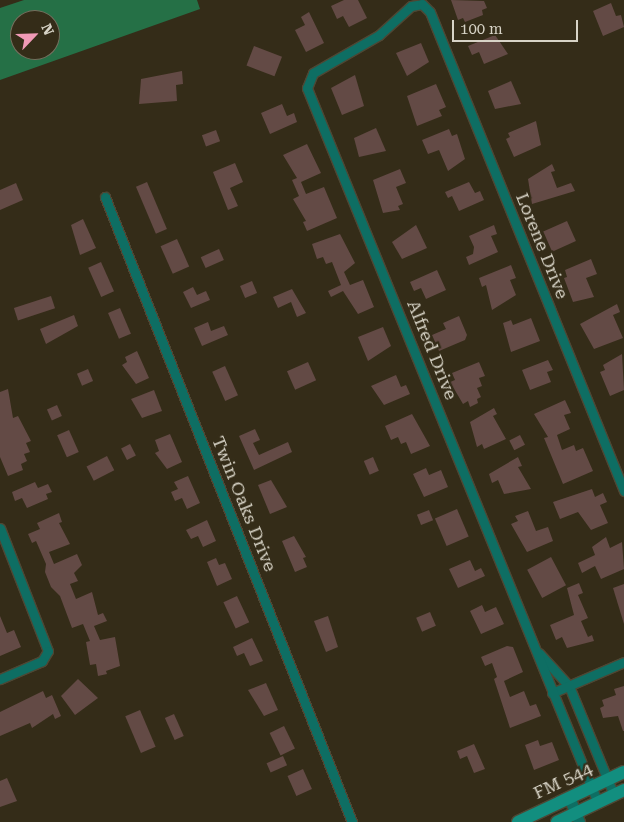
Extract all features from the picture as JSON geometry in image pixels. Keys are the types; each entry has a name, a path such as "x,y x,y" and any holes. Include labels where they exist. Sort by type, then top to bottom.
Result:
{"main road":[{"name":"FM 544","path":"518,822 624,772"},
{"name":"FM 544","path":"558,822 577,818 598,803 619,792"}],"street":[{"name":"Lorene Drive","path":"316,72 379,35 411,6 422,4 430,12 624,491"},
{"name":"Alfred Drive","path":"316,72 308,80 307,88 598,803"},
{"name":"Twin Oaks Drive","path":"105,198 352,822"},
{"path":"0,528 48,650 42,661 0,679"},
{"name":"Alfred Drive","path":"533,645 569,686 608,779 619,792"},
{"path":"552,693 624,662"},
{"path":"569,797 577,818"},
{"path":"551,806 558,822"}],"green space":[{"path":"24,0 197,0 200,9 60,59 60,10 10,10 10,60 56,60 0,80 0,8"}],"building":[{"path":"344,0 358,0 367,18 349,27 343,16 337,19 331,6"},
{"path":"451,0 484,1 487,8 482,10 483,15 465,22 463,18 458,20"},
{"path":"611,3 616,16 621,15 624,27 603,36 593,11"},
{"path":"309,12 324,43 306,52 295,30 305,25 301,17"},
{"path":"495,35 508,54 484,64 479,52 472,55 468,46"},
{"path":"421,43 429,62 407,76 396,53"},
{"path":"254,46 282,57 274,76 246,66"},
{"path":"182,71 183,84 176,85 177,101 139,104 141,79"},
{"path":"355,75 364,106 342,115 331,88"},
{"path":"511,81 521,104 495,109 488,91"},
{"path":"436,84 446,107 439,110 442,116 417,126 407,96"},
{"path":"282,104 287,116 294,113 297,122 270,134 261,113"},
{"path":"536,121 541,145 514,157 506,139 510,137 508,133"},
{"path":"376,128 386,151 359,157 354,138"},
{"path":"449,129 452,136 457,134 465,159 448,171 439,150 428,154 422,140"},
{"path":"216,130 220,141 206,146 202,135"},
{"path":"307,144 321,173 301,182 306,194 324,187 337,218 307,231 303,222 306,221 293,199 299,196 292,180 297,178 283,155"},
{"path":"235,163 243,182 230,188 238,206 228,210 213,172"},
{"path":"552,164 555,171 551,172 557,188 571,183 575,191 532,204 528,179"},
{"path":"400,169 406,183 396,187 403,204 398,206 400,210 383,213 373,180"},
{"path":"147,182 167,229 156,234 136,187"},
{"path":"469,182 475,193 480,191 484,200 459,211 452,196 448,198 445,192"},
{"path":"16,183 23,200 0,210 0,190"},
{"path":"83,219 96,248 80,255 71,225"},
{"path":"567,221 576,241 552,252 543,232"},
{"path":"416,225 427,248 402,259 392,242"},
{"path":"494,225 497,234 491,236 498,252 469,265 466,257 473,254 474,247 469,236"},
{"path":"340,234 355,263 344,272 350,285 363,280 374,307 358,314 343,291 331,297 328,291 341,285 332,262 326,264 323,257 317,259 312,244"},
{"path":"177,239 189,266 173,274 161,246"},
{"path":"219,249 224,260 206,268 201,257"},
{"path":"591,259 597,274 586,278 594,297 573,302 564,278 567,277 565,270"},
{"path":"101,262 114,291 101,297 88,268"},
{"path":"511,265 516,278 510,280 516,295 492,310 486,285 482,287 479,278"},
{"path":"437,270 446,290 426,299 421,288 414,291 410,282"},
{"path":"252,281 257,293 245,298 240,286"},
{"path":"193,287 197,295 206,291 210,300 191,308 183,292"},
{"path":"292,289 306,313 297,317 291,302 278,308 273,297"},
{"path":"51,296 55,308 18,320 14,308"},
{"path":"617,304 620,312 613,315 623,338 594,349 580,324"},
{"path":"120,308 131,334 119,339 108,313"},
{"path":"74,315 78,326 46,344 40,329"},
{"path":"459,316 467,335 465,340 439,351 432,335 446,329 443,323"},
{"path":"531,318 540,341 511,352 503,323 511,320 513,325"},
{"path":"208,322 211,331 224,326 228,335 202,346 194,328"},
{"path":"383,327 391,346 368,361 358,337"},
{"path":"137,351 149,378 136,384 122,365 127,362 125,357"},
{"path":"622,354 624,390 610,396 600,372 605,370 603,365"},
{"path":"548,360 553,370 547,372 551,382 530,390 522,370"},
{"path":"308,362 316,380 295,390 287,371"},
{"path":"479,362 485,376 479,378 482,386 477,388 481,397 477,399 478,403 470,407 468,401 463,404 450,382 455,380 452,373"},
{"path":"225,366 238,395 225,401 212,372"},
{"path":"88,369 93,381 82,386 77,374"},
{"path":"396,375 401,387 406,385 410,394 384,405 371,386"},
{"path":"8,389 13,418 18,416 31,441 26,443 30,452 24,454 27,461 21,464 23,470 8,476 0,457 0,392"},
{"path":"154,390 162,411 142,418 131,399"},
{"path":"565,400 571,413 564,415 570,429 557,435 562,450 574,445 576,451 583,448 593,471 563,484 544,438 548,437 534,414"},
{"path":"57,405 62,416 52,420 47,409"},
{"path":"494,408 497,414 493,416 506,439 484,449 482,444 477,447 470,422"},
{"path":"412,414 430,446 411,454 406,442 401,444 398,437 391,440 385,426"},
{"path":"255,429 260,440 253,443 259,455 288,442 292,452 254,470 239,436"},
{"path":"69,430 79,452 67,457 57,435"},
{"path":"170,434 182,462 167,469 155,453 159,451 155,440"},
{"path":"520,435 525,445 514,450 509,440"},
{"path":"130,444 136,456 127,460 121,449"},
{"path":"107,456 114,470 94,481 87,466"},
{"path":"373,457 379,471 370,475 364,461"},
{"path":"518,457 522,466 518,467 531,489 504,494 498,480 492,483 489,474"},
{"path":"426,468 429,475 441,470 448,487 424,497 413,474"},
{"path":"188,476 200,503 187,509 182,498 175,501 171,492 178,489 174,482"},
{"path":"271,480 287,507 270,514 258,485"},
{"path":"35,482 38,488 48,484 52,492 46,494 48,499 27,508 22,498 15,501 12,492"},
{"path":"592,489 595,497 603,493 607,502 600,505 608,523 591,530 578,512 560,519 553,502"},
{"path":"457,509 469,537 447,546 435,518"},
{"path":"429,510 433,520 421,525 417,515"},
{"path":"528,511 536,531 548,527 553,541 527,552 511,524 518,521 515,516"},
{"path":"59,513 62,522 59,523 70,544 49,552 54,564 77,554 82,565 74,573 78,581 70,584 76,599 92,592 98,615 103,613 107,621 94,626 100,640 115,637 120,666 106,671 107,674 98,676 96,664 90,665 86,642 90,641 83,624 72,628 60,596 51,587 45,572 46,564 36,541 32,543 28,534 40,529 37,523"},
{"path":"207,520 216,541 203,547 198,536 191,539 186,530"},
{"path":"294,536 306,557 303,558 307,567 295,572 282,541"},
{"path":"606,537 610,548 622,542 624,569 601,579 595,566 582,573 578,563 595,555 592,547"},
{"path":"551,557 566,585 542,598 527,570"},
{"path":"216,558 219,565 225,563 232,579 217,586 207,562"},
{"path":"470,560 475,571 481,568 485,576 458,588 449,569"},
{"path":"579,583 583,593 578,595 588,618 581,621 588,637 592,635 594,641 567,648 562,637 556,640 550,625 574,615 567,588"},
{"path":"624,584 624,624 613,588"},
{"path":"237,596 249,622 236,629 223,602"},
{"path":"482,605 485,612 496,607 504,624 481,634 470,611"},
{"path":"430,612 436,626 422,632 416,618"},
{"path":"0,616 7,633 14,630 21,647 0,656"},
{"path":"328,616 338,647 326,652 314,621"},
{"path":"252,638 263,661 250,666 244,653 237,656 233,647"},
{"path":"507,646 513,647 523,672 504,681 510,697 524,691 530,706 536,704 541,716 510,728 494,679 497,677 492,663 485,666 481,657"},
{"path":"78,679 98,698 75,715 61,696"},
{"path":"266,683 278,710 264,716 248,690"},
{"path":"624,686 623,731 618,716 603,718 600,708 604,706 602,700 616,695 614,689"},
{"path":"43,691 46,698 52,695 61,716 55,719 53,714 32,728 30,723 0,736 0,712"},
{"path":"140,710 156,747 141,753 125,716"},
{"path":"174,714 184,736 175,740 165,718"},
{"path":"284,726 295,748 281,755 270,733"},
{"path":"538,740 540,746 552,742 559,760 534,770 525,745"},
{"path":"474,744 485,769 474,773 467,756 460,759 457,751"},
{"path":"283,756 287,765 271,772 267,763"},
{"path":"303,769 312,789 296,796 287,776"},
{"path":"7,778 17,801 0,807 0,781"}]}
